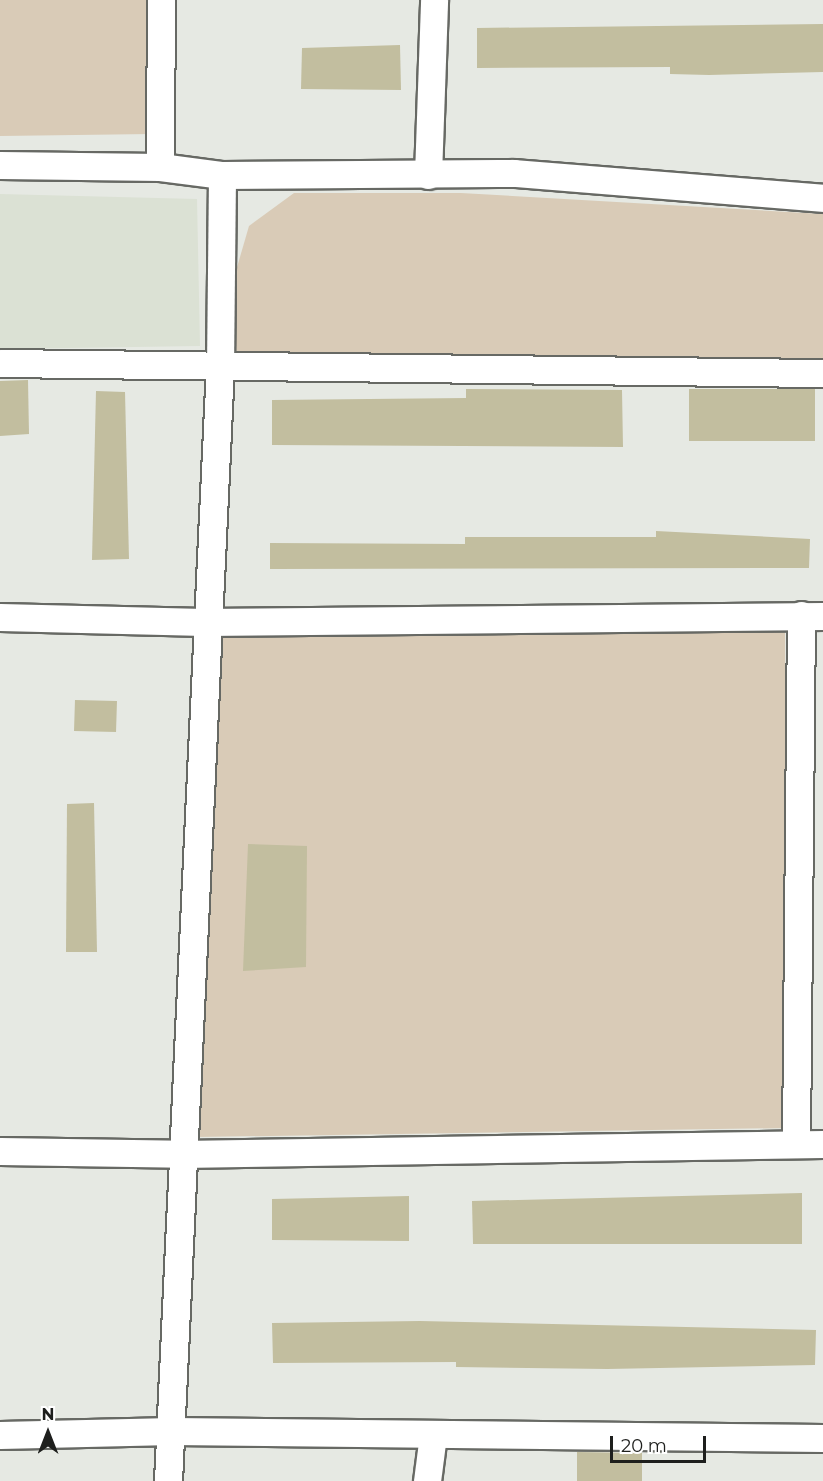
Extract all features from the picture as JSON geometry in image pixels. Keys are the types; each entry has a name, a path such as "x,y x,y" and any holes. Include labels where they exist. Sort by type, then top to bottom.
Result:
{"street":[{"path":"160,167 161,0"},
{"path":"428,175 434,0"},
{"path":"0,165 160,167 222,175 514,173 823,198"},
{"path":"168,1481 172,1431 181,1154 204,622 220,367 222,175"},
{"path":"0,363 823,373"},
{"path":"0,617 204,622 812,616 796,1143"},
{"path":"0,1151 181,1154 823,1144"},
{"path":"0,1435 172,1431 823,1438"},
{"path":"427,1481 433,1435"}],"shaded area":[{"path":"0,0 151,0 151,134 0,136"},
{"path":"294,193 461,193 823,214 823,360 235,361 231,288 249,226"},
{"path":"0,194 197,199 200,346 0,349"},
{"path":"749,625 785,630 787,1128 197,1137 221,638"}],"building":[{"path":"823,24 823,72 709,75 670,74 670,67 477,68 477,28"},
{"path":"400,45 401,90 301,89 302,48"},
{"path":"28,380 29,434 0,436 0,381"},
{"path":"466,389 622,390 623,447 272,445 272,400 466,398"},
{"path":"689,389 815,389 815,441 689,441"},
{"path":"96,391 125,392 129,559 92,560"},
{"path":"656,531 810,539 809,568 270,569 270,543 465,544 465,537 656,537"},
{"path":"75,700 117,701 116,732 74,731"},
{"path":"94,803 97,952 66,952 67,804"},
{"path":"248,844 307,846 306,967 243,971"},
{"path":"802,1193 802,1244 473,1244 472,1201"},
{"path":"409,1196 409,1241 272,1240 272,1199"},
{"path":"420,1321 816,1330 815,1365 607,1369 456,1367 456,1362 273,1363 272,1323"},
{"path":"577,1452 642,1453 642,1481 577,1481"}]}
